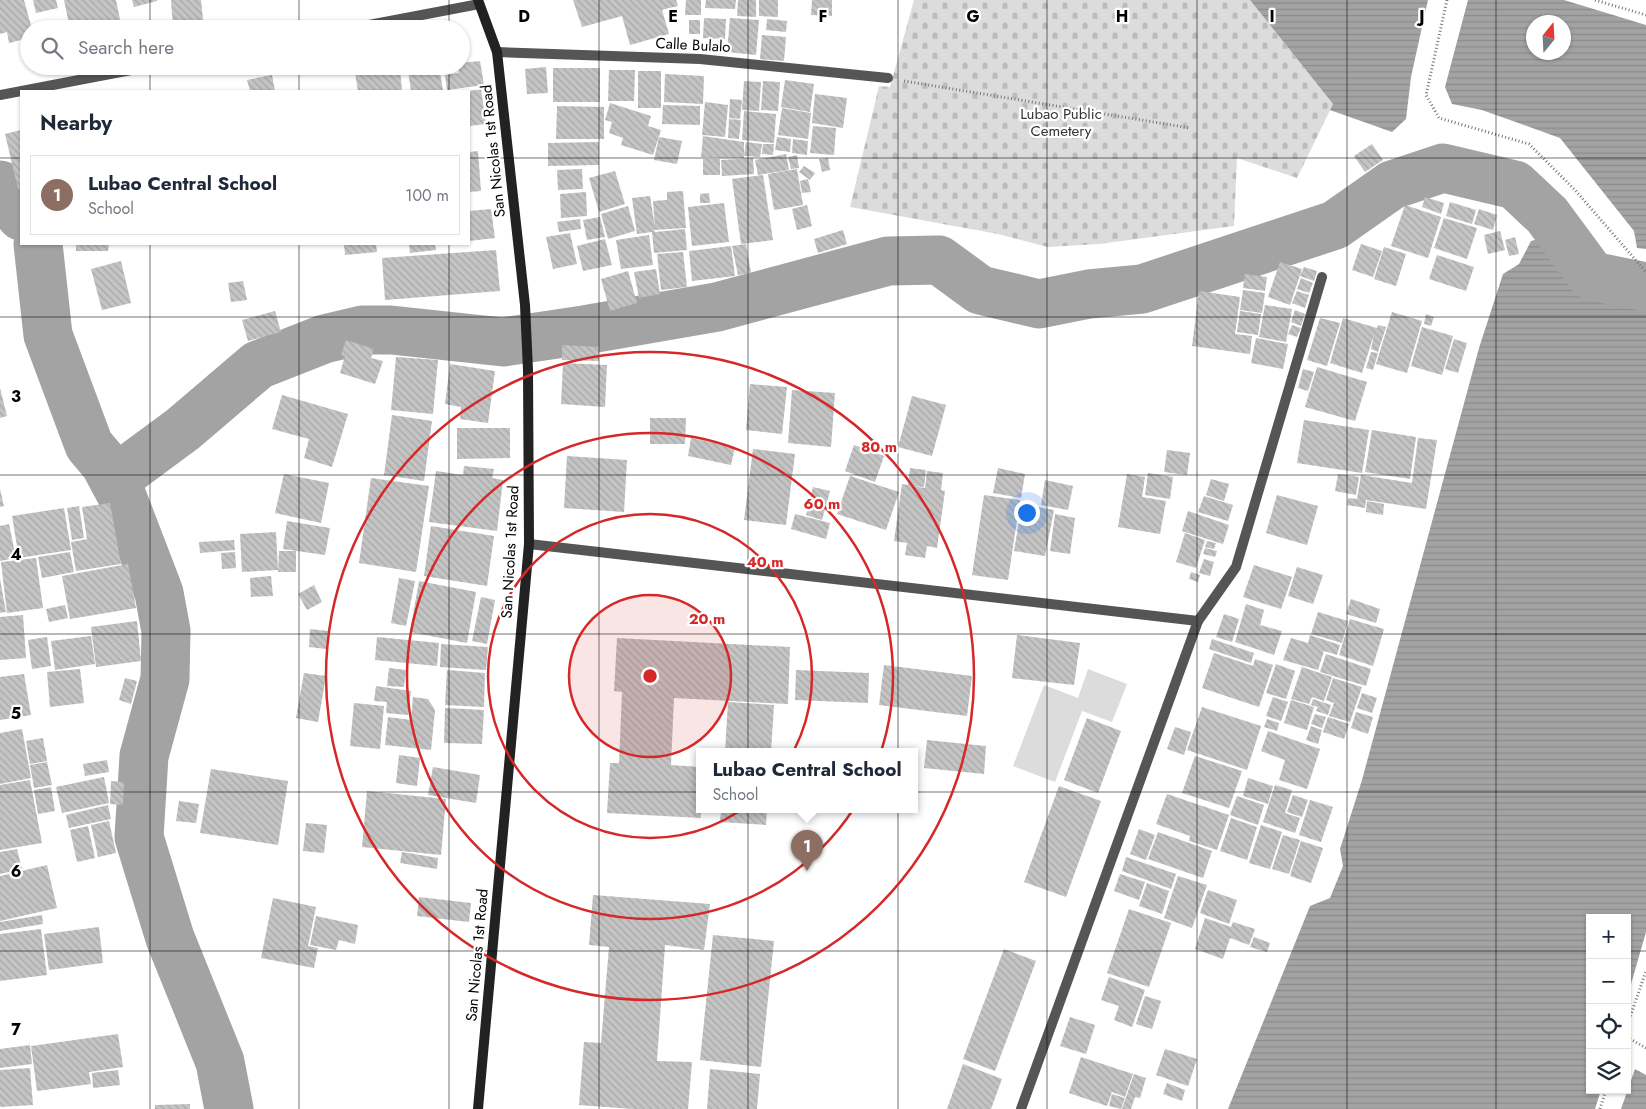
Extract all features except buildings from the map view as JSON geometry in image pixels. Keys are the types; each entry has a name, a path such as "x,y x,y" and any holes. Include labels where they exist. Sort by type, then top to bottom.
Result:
{"main road":[{"name":"San Nicolas 1st Road","path":"478,2 497,52 525,305 528,370 529,544 478,1109"}],"street":[{"path":"391,20 478,2"},
{"name":"Calle Bulalo","path":"497,52 700,59 888,78"},
{"path":"26,90 105,75"},
{"path":"0,95 20,91"},
{"path":"1021,1109 1198,621 1236,567 1322,277"},
{"path":"529,544 1198,621"}],"path":[{"path":"1447,0 1426,95 1439,118 1528,144 1575,190 1646,272"},
{"path":"1595,0 1646,15"},
{"path":"888,78 1190,128"},
{"path":"1631,1014 1646,971"},
{"path":"1631,1039 1646,1048"},
{"path":"1600,1109 1605,1094"}],"green space":[{"name":"Lubao Public Cemetery","path":"914,0 1250,0 1333,104 1297,178 1237,158 1234,226 1099,244 1048,247 998,234 850,207 879,86 890,87"},
{"path":"1088,669 1127,684 1112,722 1082,711 1055,782 1013,766 1044,685 1078,698"}],"shaded area":[{"path":"1250,0 1428,0 1411,77 1406,119 1392,132 1330,110 1333,104"},
{"path":"1468,0 1564,0 1646,25 1646,249 1637,248 1634,231 1560,138 1482,110 1452,104 1445,87"},
{"path":"1545,238 1583,286 1646,307 1646,932 1631,984 1631,914 1586,914 1586,1094 1600,1094 1595,1109 1228,1109 1310,906 1330,898 1343,866 1340,849 1362,780 1479,348 1503,274 1519,264 1531,241"},
{"path":"1635,1069 1646,1075 1646,1109 1621,1109 1626,1094 1631,1094 1631,1080"}],"waterway":[{"path":"114,480 183,429 258,365 324,339 362,330 391,330 503,342 717,307 888,261 939,260 980,290 1039,304 1089,294 1142,289 1335,225 1392,185 1443,168 1515,185 1547,215 1592,276 1646,287"},
{"path":"0,185 20,215"},
{"path":"38,245 48,335 89,445 105,464 121,494 159,593 166,631 165,679 144,756 139,837 170,938 220,1062 229,1109"}],"place":[{"name":"Lubao Central School","path":"807,871"}]}
